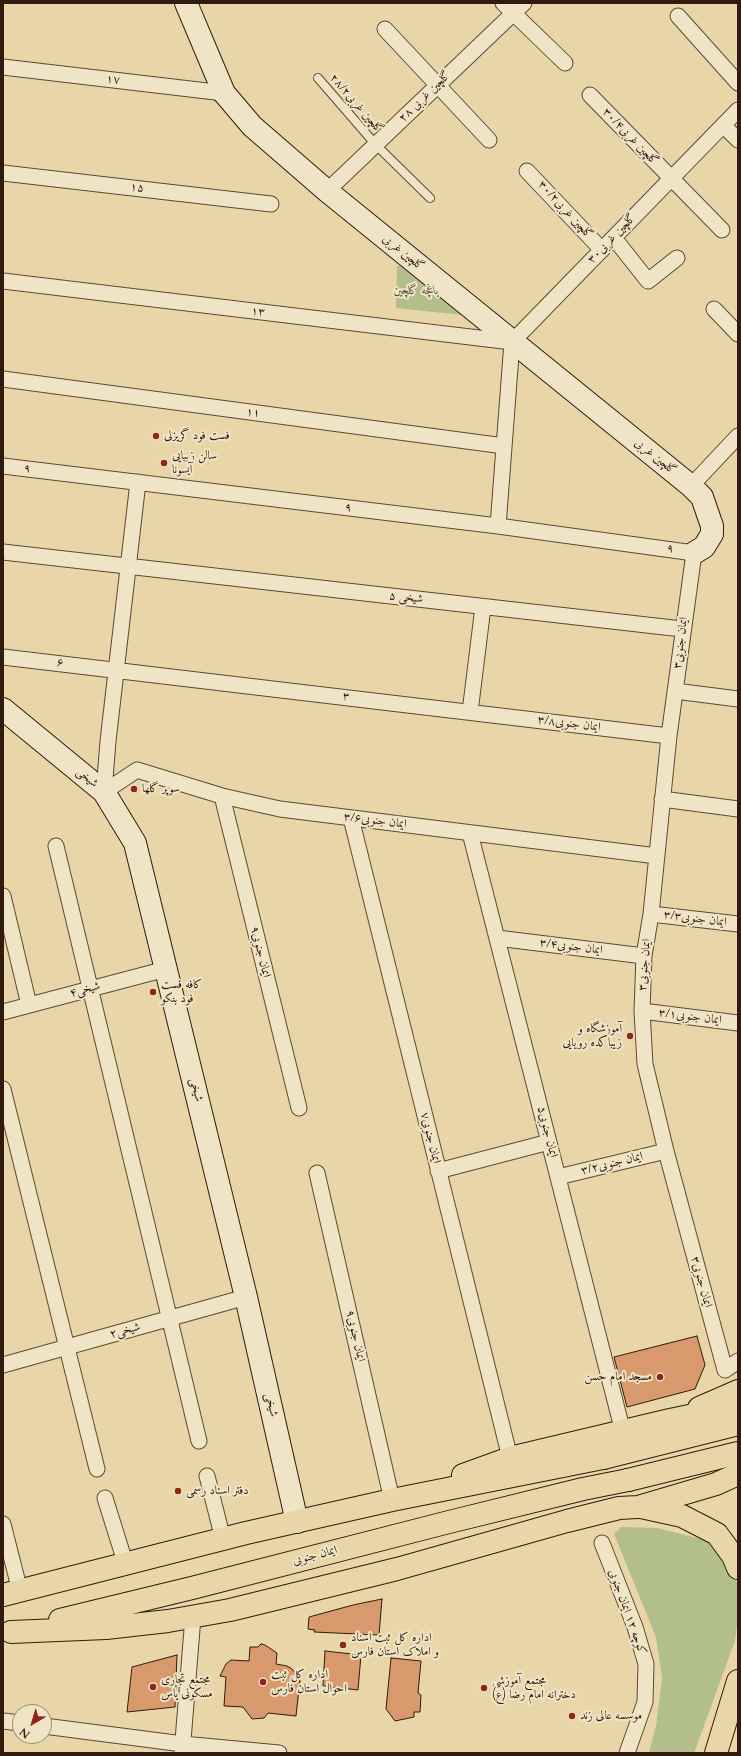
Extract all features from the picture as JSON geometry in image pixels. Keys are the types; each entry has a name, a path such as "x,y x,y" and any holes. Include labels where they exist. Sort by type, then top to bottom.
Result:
{"main road":[{"path":"670,1420 738,1391"},
{"path":"392,1500 510,1458 718,1410 738,1414"},
{"path":"11,1593 126,1565 223,1539 392,1500 603,1458 738,1424"},
{"name":"ایمان جنوبی","path":"7,1633 192,1588 456,1520 738,1453"},
{"path":"7,1633 106,1628 168,1621 230,1610 397,1569 567,1521 619,1508 638,1507 716,1484 738,1474"},
{"path":"638,1507 682,1516 717,1534 733,1556 738,1568"},
{"path":"716,1753 738,1681"}],"street":[{"name":"گلچین غربی","path":"186,3 224,93 252,126 327,191 696,492"},
{"path":"513,6 565,63"},
{"name":"گلچین غربی ۲۸","path":"327,191 437,86 513,6"},
{"path":"678,16 738,83"},
{"path":"385,29 489,140"},
{"name":"۱۷","path":"3,67 224,93"},
{"name":"گلچین غربی۳۰/۴","path":"590,95 722,230"},
{"name":"گلچین غربی۳۰","path":"512,342 738,110"},
{"path":"718,131 738,140"},
{"name":"گلچین غربی۳۰/۲","path":"527,171 602,250"},
{"name":"۱۵","path":"3,173 271,204"},
{"path":"614,238 648,282 677,258"},
{"name":"۱۳","path":"3,281 512,342"},
{"path":"714,309 738,334"},
{"path":"498,526 512,342"},
{"name":"۱۱","path":"3,379 504,446"},
{"path":"694,552 704,547 712,534 712,526 696,492 738,436"},
{"name":"۹","path":"3,466 498,526 694,552"},
{"path":"104,792 116,669 138,482"},
{"name":"شیخی ۵","path":"3,552 682,629"},
{"name":"ایمان جنوبی۳","path":"694,552 682,629 662,799 651,914 644,956 642,1011 646,1064 666,1151 725,1370 738,1361"},
{"path":"470,712 483,607"},
{"name":"۶","path":"3,657 116,669"},
{"name":"۳","path":"116,669 470,712"},
{"path":"675,692 738,699"},
{"name":"شیخی","path":"3,709 104,792 135,843 246,1297 297,1522"},
{"name":"ایمان جنوبی۳/۸","path":"470,712 669,736"},
{"name":"ایمان جنوبی۳/۶","path":"104,792 138,770 222,796 280,809 656,856"},
{"name":"ایمان جنوبی۹","path":"222,796 299,1108"},
{"path":"662,799 738,809"},
{"name":"ایمان جنوبی۷","path":"351,818 510,1458"},
{"name":"ایمان جنوبی۵","path":"470,833 623,1432"},
{"path":"56,846 199,1441"},
{"path":"3,896 29,1005"},
{"name":"ایمان جنوبی۳/۳","path":"651,914 738,924"},
{"name":"ایمان جنوبی۳/۴","path":"497,938 644,956"},
{"name":"شیخی۴","path":"3,1012 166,968"},
{"name":"ایمان جنوبی۳/۱","path":"642,1011 738,1023"},
{"path":"3,1089 97,1469"},
{"path":"438,1171 549,1142"},
{"name":"ایمان جنوبی۳/۲","path":"558,1177 666,1151"},
{"name":"ایمان جنوبی۹","path":"317,1173 392,1500"},
{"name":"شیخی۲","path":"3,1365 246,1297"},
{"path":"207,1476 223,1539"},
{"path":"105,1498 126,1565"},
{"path":"3,1524 11,1593"},
{"name":"کوچه ۱۲ ایمان جنوبی","path":"602,1543 635,1627 646,1664 645,1702 628,1753"},
{"path":"183,1748 193,1617"},
{"path":"52,1727 183,1748 279,1753"}],"lane":[{"name":"گلچین غربی۲۸/۲","path":"318,78 376,145 430,198"}],"green space":[{"name":"باغچه گلچین","path":"410,263 450,293 462,315 396,308 397,266"},
{"path":"621,1527 657,1528 705,1540 730,1559 738,1587 738,1616 735,1641 694,1753 649,1753 656,1726 662,1678 656,1637 614,1534"}],"building":[{"name":"مسجد امام حسن","path":"697,1336 705,1365 695,1389 627,1407 614,1357"},
{"path":"382,1599 379,1635 314,1632 315,1630 308,1629 309,1617"},
{"name":"اداره کل ثبت احوال استان فارس","path":"261,1644 277,1653 276,1664 287,1666 292,1669 300,1680 296,1716 268,1713 264,1718 252,1719 243,1707 224,1706 226,1677 220,1676 226,1664 231,1660 249,1661 250,1647 258,1647"},
{"path":"325,1651 361,1655 358,1690 323,1686"},
{"name":"مجتمع تجاری مسکونی یاس","path":"177,1655 175,1707 127,1712 132,1667"},
{"path":"391,1658 421,1661 418,1693 421,1695 420,1712 414,1712 414,1717 395,1721 386,1709"}],"place":[{"name":"فست فود گریزلی","path":"156,436"},
{"name":"سالن زیبایی آیسونا","path":"164,463"},
{"name":"سوپر گلها","path":"134,789"},
{"name":"کافه فست فود بنکو","path":"153,992"},
{"name":"آموزشگاه و زیباکده رویایی","path":"630,1036"},
{"name":"مسجد امام حسن","path":"660,1377"},
{"name":"دفتر اسناد رسمی","path":"178,1491"},
{"name":"اداره کل ثبت اسناد و املاک استان فارس","path":"343,1645"},
{"name":"اداره کل ثبت احوال استان فارس","path":"263,1682"},
{"name":"مجتمع تجاری مسکونی یاس","path":"153,1687"},
{"name":"مجتمع آموزشی دخترانه امام رضا (ع)","path":"484,1688"},
{"name":"موسسه عالی زند","path":"572,1716"}]}
